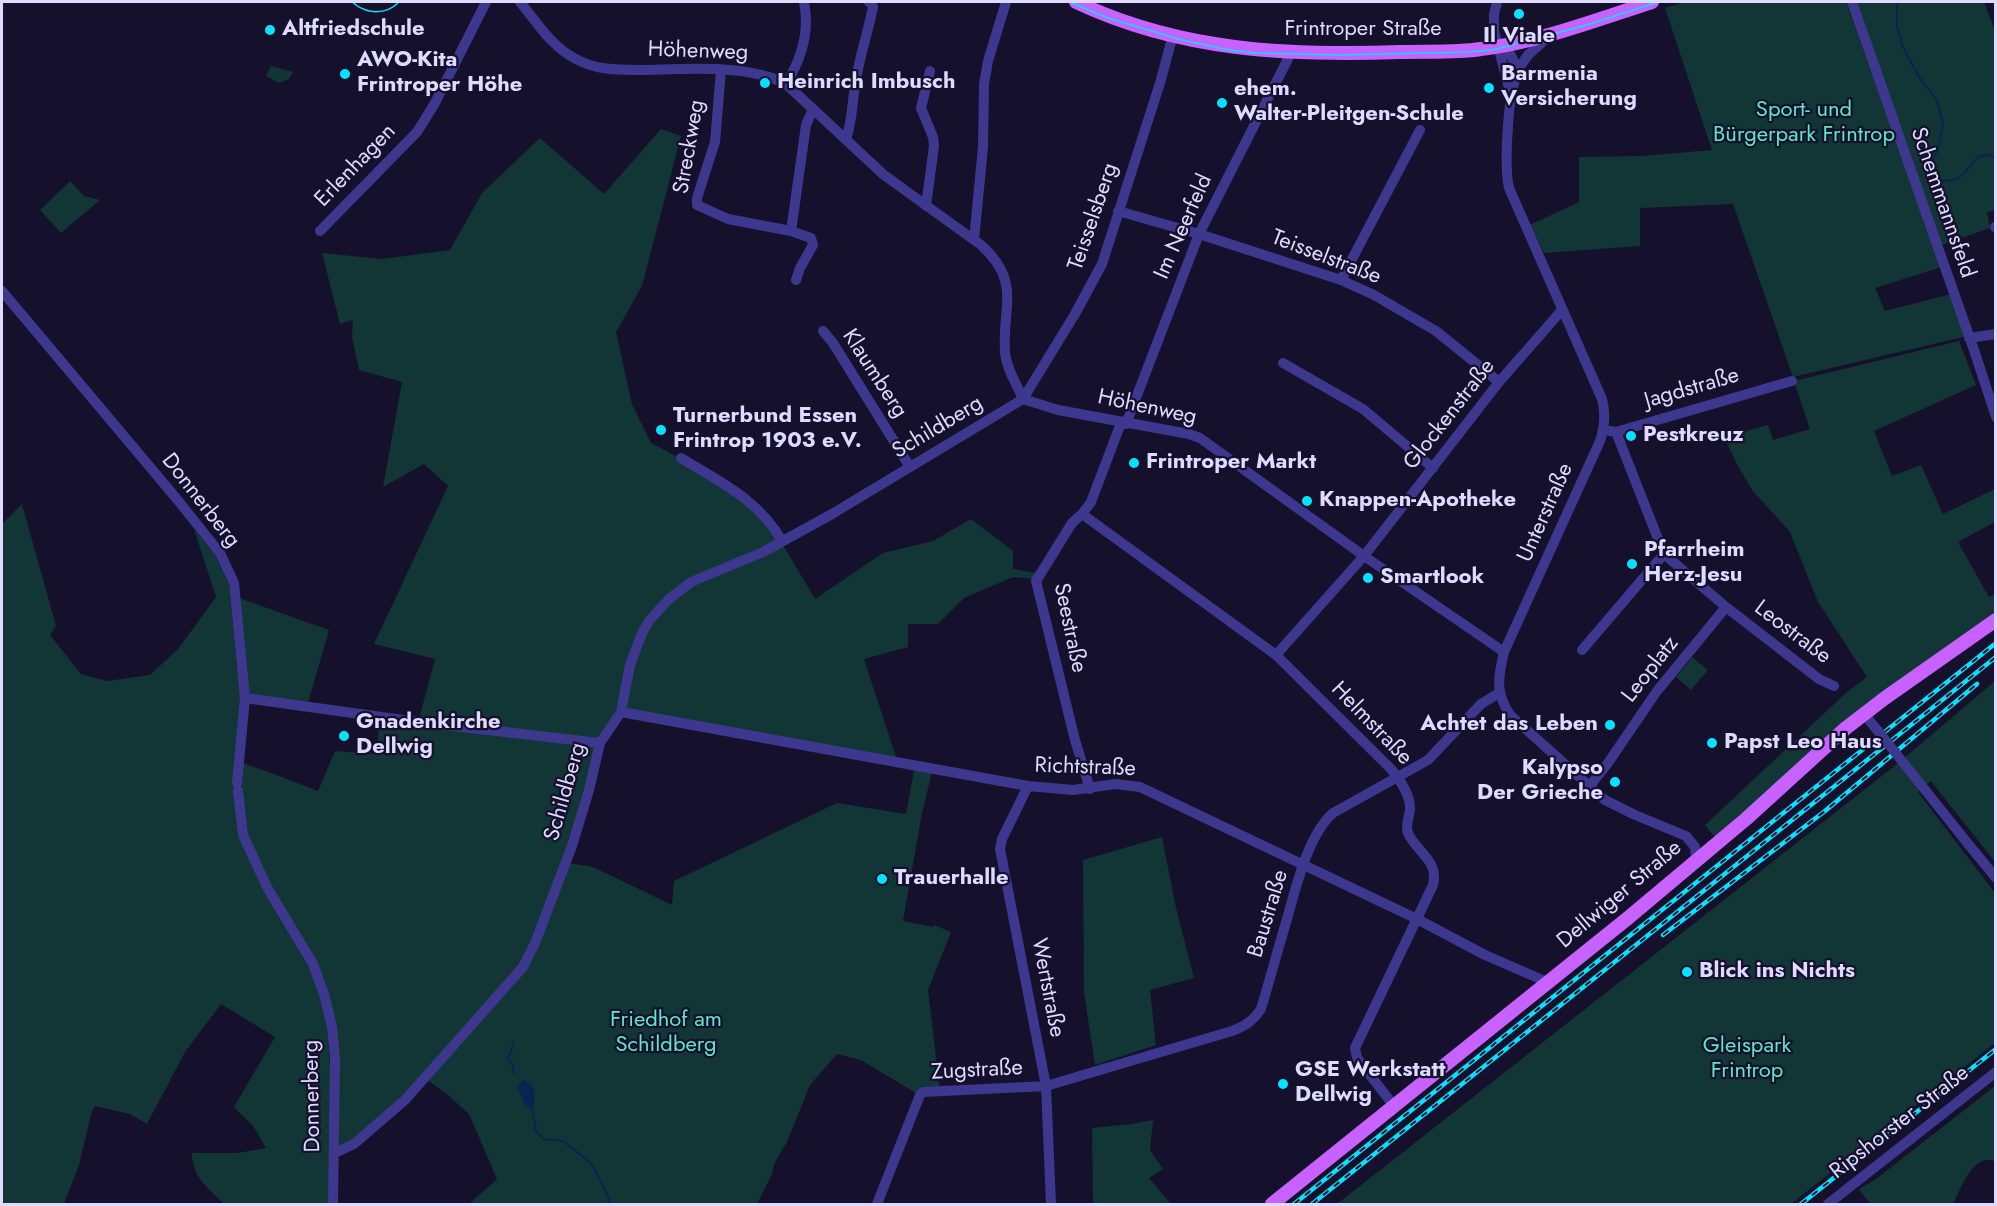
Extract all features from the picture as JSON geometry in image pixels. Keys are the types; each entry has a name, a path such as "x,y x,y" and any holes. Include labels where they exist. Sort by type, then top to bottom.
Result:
{"main road":[{"name":"Frintroper Straße","path":"1076,2 1105,15 1173,35 1226,47 1291,53 1481,50 1555,32 1652,2"},
{"name":"Dellwiger Straße","path":"1272,1204 1628,918 1746,819 1816,754 1864,714 1995,620"}],"street":[{"name":"Erlenhagen","path":"320,231 417,132 435,103 486,2"},
{"name":"Höhenweg","path":"520,2 558,46 587,64 612,70 721,70 755,73 786,84 884,175 993,256 1005,276 1008,296 1006,361 1023,399 1058,410 1200,438 1364,556 1504,652"},
{"path":"786,84 804,46 807,26 804,2"},
{"path":"846,139 852,120 858,68 873,7 873,4 869,2"},
{"path":"974,240 983,147 984,84 988,61 1006,2"},
{"name":"Unterstraße","path":"1497,2 1494,25 1511,97"},
{"name":"Schemmannsfeld","path":"1852,2 1995,417"},
{"path":"1516,72 1538,45 1555,32"},
{"name":"Teisselsberg","path":"1023,399 1075,314 1102,264 1173,35"},
{"path":"1500,46 1512,56 1516,72"},
{"name":"Im Neerfeld","path":"1124,423 1199,234 1291,53"},
{"name":"Streckweg","path":"721,70 715,142 697,198 697,205 728,219 807,235 814,241 812,250 800,268 796,280"},
{"path":"926,206 934,146 933,137 921,108 930,71"},
{"name":"Unterstraße","path":"1499,693 1498,677 1504,652 1604,430 1605,415 1602,399 1509,188 1506,171 1511,97 1516,72"},
{"path":"791,231 806,125 813,108"},
{"path":"1341,280 1420,130"},
{"name":"Teisselstraße","path":"1118,212 1199,234 1341,280 1374,295 1436,331 1499,382"},
{"name":"Donnerberg","path":"2,291 177,498 220,553 234,583 245,698 238,787 243,835 268,889 313,964 324,994 332,1027 335,1058 333,1204"},
{"name":"Glockenstraße","path":"1276,655 1364,556 1499,382 1562,310"},
{"name":"Klaumberg","path":"823,332 833,343 910,467"},
{"path":"1969,338 1995,334"},
{"path":"1283,363 1363,410 1433,468"},
{"name":"Jagdstraße","path":"1604,430 1616,432 1791,381"},
{"name":"Schildberg","path":"335,1153 354,1143 405,1100 523,966 535,943 575,837 600,742 621,712 635,649 642,633 658,610 691,582 782,542 1023,399"},
{"name":"Seestraße","path":"1090,789 1075,740 1036,582 1072,523 1091,502 1124,423"},
{"name":"Leostraße","path":"1616,432 1664,555 1726,608 1819,679 1834,686"},
{"path":"681,458 746,497 775,529 782,542"},
{"name":"Helmstraße","path":"1082,514 1276,655 1398,777 1407,795 1410,809 1406,826 1408,832 1429,861 1435,876 1417,919 1355,1048 1357,1058 1394,1106"},
{"path":"1582,650 1664,555"},
{"name":"Leoplatz","path":"1589,787 1657,691 1726,608"},
{"path":"1499,693 1510,716 1589,787 1620,808 1686,836 1695,847 1696,860"},
{"name":"Baustraße","path":"1046,1086 1232,1031 1245,1026 1255,1018 1262,1009 1304,865 1328,818 1435,755 1481,704 1499,693"},
{"path":"245,698 410,721 600,742"},
{"name":"Richtstraße","path":"621,712 1055,790 1090,789 1115,784 1140,786 1417,919 1485,955 1547,982"},
{"path":"1864,714 1995,878"},
{"name":"Wertstraße","path":"1028,786 1002,839 1000,849 1046,1086 1051,1204"},
{"name":"Ripshorster Straße","path":"1828,1204 1995,1072"},
{"name":"Zugstraße","path":"877,1204 921,1093 1046,1086"}],"green space":[{"name":"Sport- und Bürgerpark Frintrop","path":"1684,2 1846,2 1942,267 1875,288 1885,311 1951,294 1967,336 1793,377 1733,204 1640,208 1640,246 1544,253 1530,225 1579,202 1579,157 1641,156 1712,150 1665,8"},
{"path":"1857,2 1984,2 1996,34 1996,210 1987,212 1990,228 1939,246"},
{"path":"271,66 293,72 289,79 279,83 266,76"},
{"path":"661,129 681,136 642,286 616,332 632,404 651,443 747,499 773,528 815,599 883,553 933,541 971,519 1013,551 1013,569 1036,573 1036,579 1013,577 964,598 938,624 908,624 908,647 864,659 897,760 617,707 600,744 419,719 435,659 374,644 448,486 424,464 383,487 402,382 359,370 352,337 353,320 340,324 322,253 382,259 450,250 482,193 540,138 604,194"},
{"path":"70,181 84,196 100,200 61,233 40,210"},
{"path":"1959,341 1976,385 1874,431 1892,476 1921,465 1943,514 1995,489 1995,522 1958,542 1989,597 1995,594 1995,616 1716,839 1705,825 1847,692 1867,677 1818,602 1790,532 1752,490 1724,437 1768,425 1773,440 1810,429 1794,381"},
{"path":"22,504 56,626 50,635 81,674 107,681 150,675 178,649 216,597 194,529 216,556 229,585 237,668 243,697 235,776 242,835 311,965 331,1029 332,1204 224,1204 198,1175 192,1153 238,1153 266,1148 253,1126 234,1107 275,1037 221,1004 185,1052 147,1124 130,1114 95,1106 79,1165 64,1204 2,1204 2,524"},
{"path":"236,597 329,630 308,703 246,696"},
{"path":"1692,657 1708,670 1691,690 1676,677"},
{"name":"Gleispark Frintrop","path":"1995,681 1995,862 1931,781 1918,792 1995,893 1995,1043 1791,1204 1337,1204 1897,764"},
{"name":"Friedhof am Schildberg","path":"380,718 600,746 569,863 593,867 672,905 674,881 837,803 906,814 915,765 933,767 921,818 903,921 933,927 934,925 951,932 928,990 940,1091 916,1093 861,1060 837,1054 810,1085 787,1142 774,1164 772,1174 757,1204 469,1204 497,1179 469,1114 426,1079 405,1099 336,1152 325,995 244,835 239,762 318,791 335,751 376,754"},
{"path":"1162,837 1176,908 1194,978 1150,990 1156,1045 1095,1065 1084,993 1083,860"},
{"path":"1995,1086 1995,1161 1987,1160 1974,1167 1953,1204 1870,1204 1859,1189 1876,1179"},
{"path":"1153,1120 1150,1150 1163,1169 1149,1178 1171,1204 1093,1204 1092,1128"}],"water":[{"path":"525,1080 533,1088 534,1095 534,1106 526,1108 517,1085"}],"waterway":[{"path":"1897,2 1897,26 1902,45 1919,77 1937,100 1943,124 1939,146 1930,168 1931,175 1935,179 1944,181 1957,179 1979,156 1989,155 1996,158"},
{"path":"514,1042 508,1059 512,1063 514,1073"},
{"path":"531,1104 536,1131 543,1139 563,1141 591,1163 606,1191 610,1204"}],"tram line":[{"path":"352,2 363,9 376,12 388,10 399,2"},
{"path":"1070,2 1108,18 1182,40 1229,50 1255,53 1340,55 1470,52 1497,49 1590,24 1658,2"}],"railway":[{"path":"1294,1204 1996,643"},
{"path":"1312,1204 1996,657"},
{"path":"1663,935 1825,811 1977,684"},
{"path":"1801,1204 1996,1049"}],"place":[{"name":"Il Viale","path":"1519,14"},
{"name":"Altfriedschule","path":"270,30"},
{"name":"AWO-Kita Frintroper Höhe","path":"345,74"},
{"name":"Heinrich Imbusch","path":"765,83"},
{"name":"Barmenia Versicherung","path":"1489,88"},
{"name":"ehem. Walter-Pleitgen-Schule","path":"1222,103"},
{"name":"Turnerbund Essen Frintrop 1903 e.V.","path":"661,430"},
{"name":"Pestkreuz","path":"1631,436"},
{"name":"Frintroper Markt","path":"1134,463"},
{"name":"Knappen-Apotheke","path":"1307,501"},
{"name":"Pfarrheim Herz-Jesu","path":"1632,564"},
{"name":"Smartlook","path":"1368,578"},
{"name":"Achtet das Leben","path":"1610,725"},
{"name":"Gnadenkirche Dellwig","path":"344,736"},
{"name":"Papst Leo Haus","path":"1712,743"},
{"name":"Kalypso Der Grieche","path":"1615,782"},
{"name":"Trauerhalle","path":"882,879"},
{"name":"Blick ins Nichts","path":"1687,972"},
{"name":"GSE Werkstatt Dellwig","path":"1283,1084"}]}
